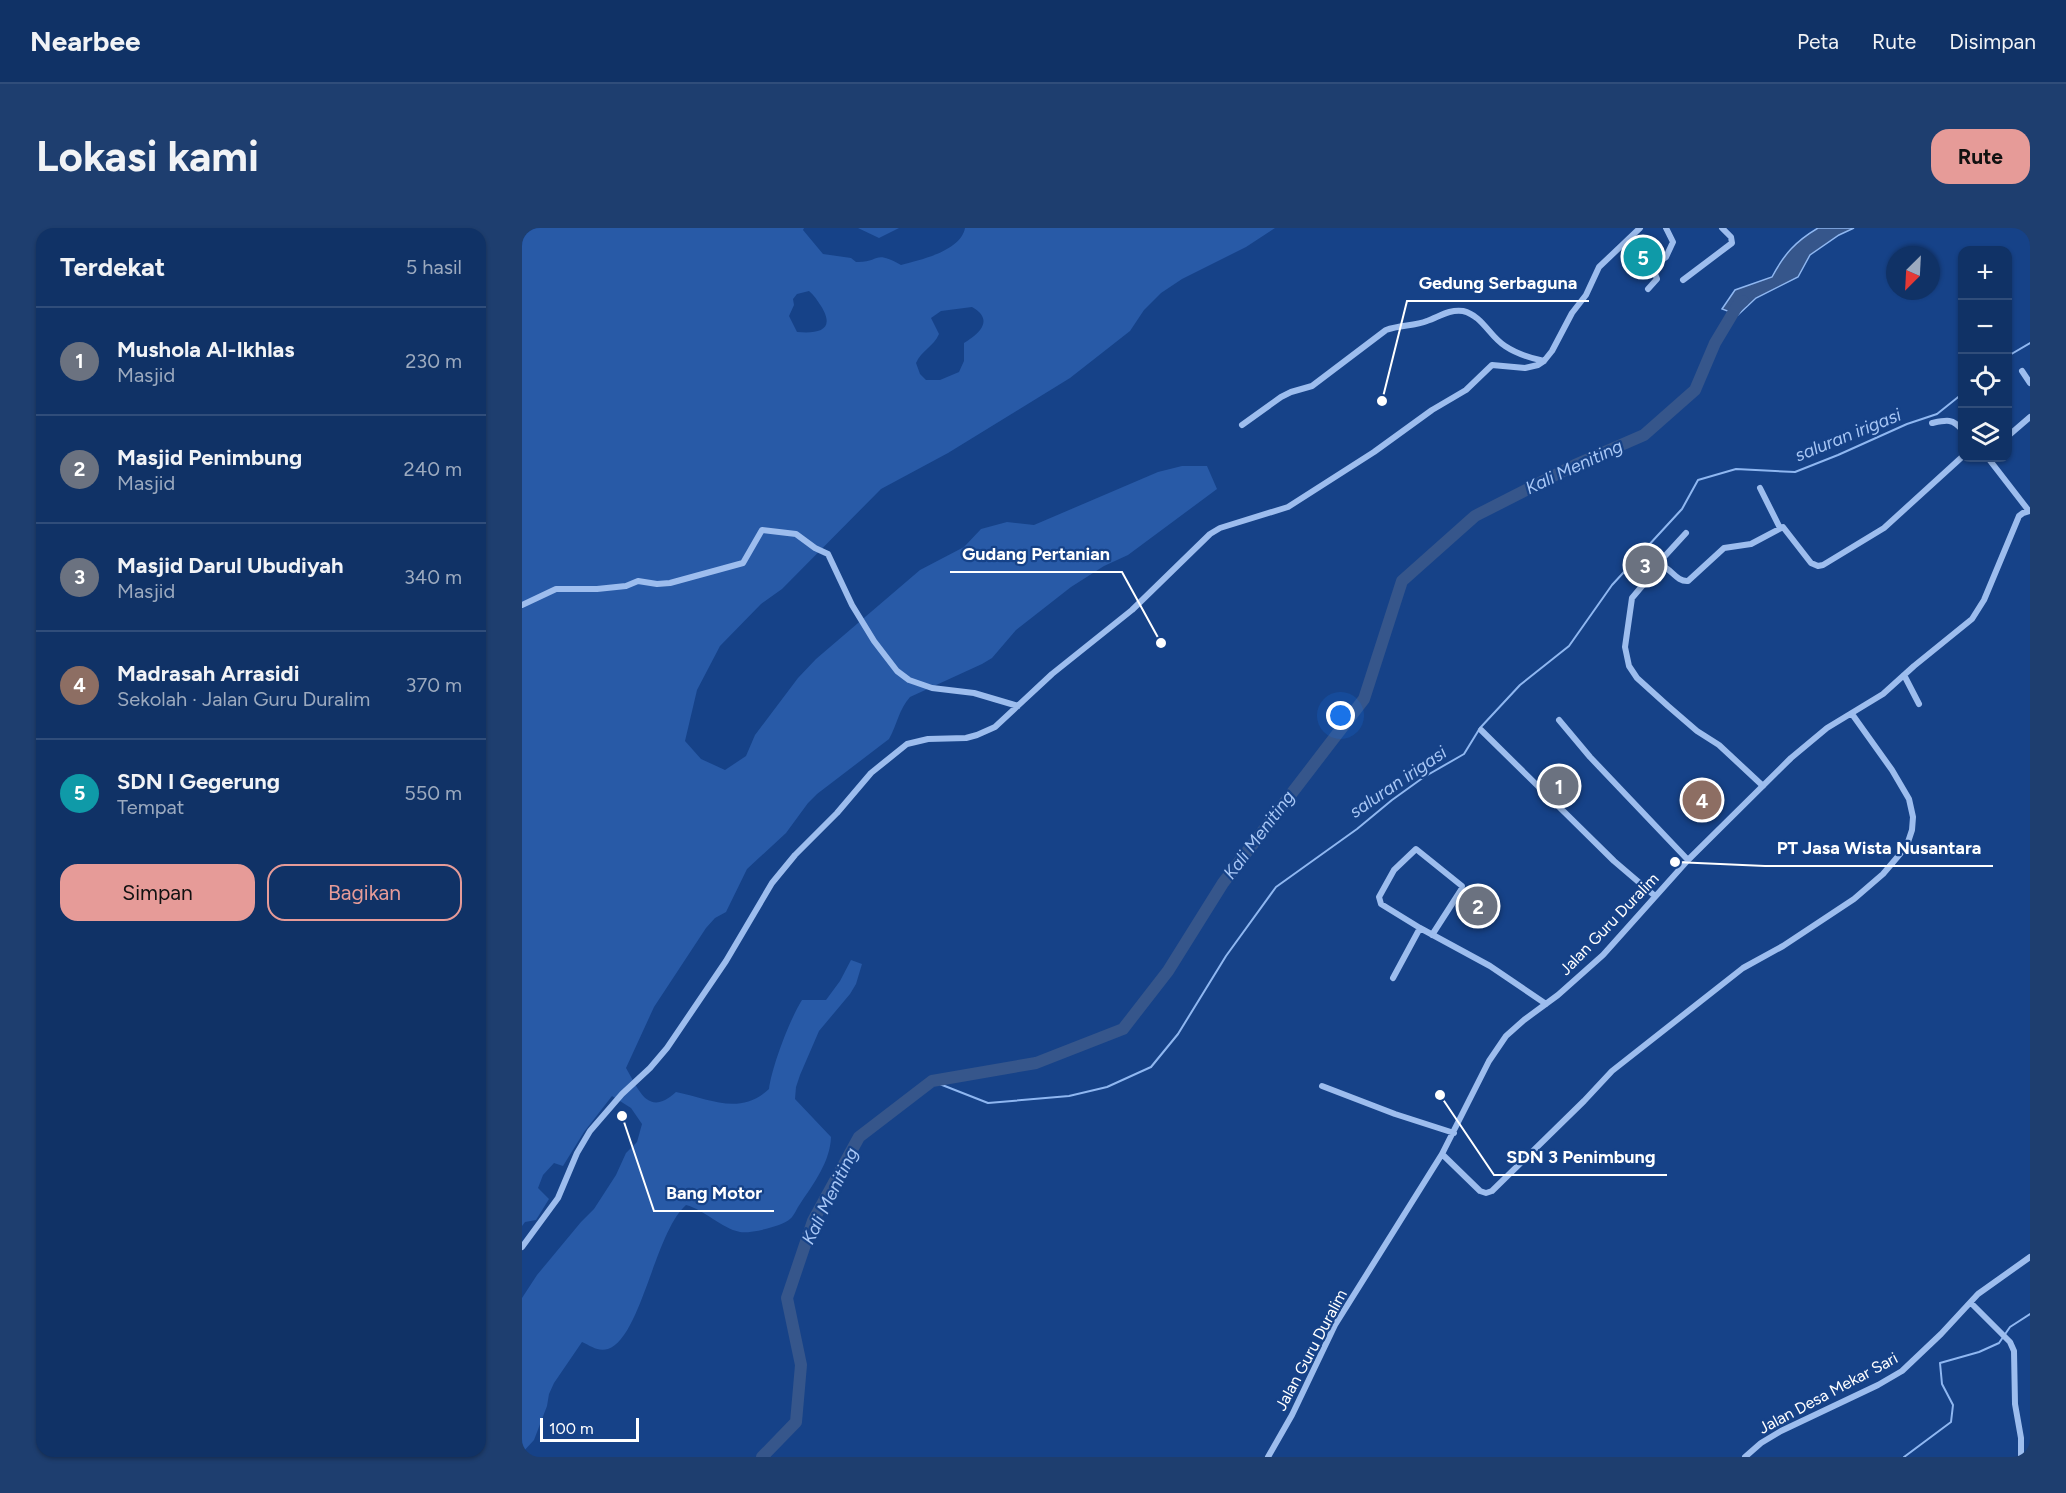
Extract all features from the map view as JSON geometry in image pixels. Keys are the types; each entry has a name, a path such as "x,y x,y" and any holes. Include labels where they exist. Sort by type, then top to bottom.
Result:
{"street":[{"path":"522,1246 558,1198 577,1153 590,1131 667,1048 726,961 772,883 795,855 837,813 872,773 907,744 977,735 995,727 1052,674 1132,610 1210,534 1220,528 1288,507 1374,452 1432,410 1466,390 1492,365 1526,368 1544,361 1552,351 1572,313 1586,295 1599,267 1640,228"},
{"path":"1648,289 1657,278 1652,267 1666,257 1674,242 1666,228"},
{"path":"1683,280 1732,243 1731,237 1722,228"},
{"path":"1242,425 1281,397 1312,386 1386,330 1400,325 1426,322 1451,311 1462,311 1474,316 1505,346 1529,358 1544,361"},
{"path":"2022,370 2030,383"},
{"path":"2012,432 2030,417"},
{"path":"1932,423 1952,421 1958,426"},
{"path":"1660,565 1681,580 1688,581 1724,548 1747,545 1783,527 1813,564 1823,565 1884,528 1958,461"},
{"path":"1991,462 2029,511"},
{"path":"1760,488 1780,528"},
{"name":"Jalan Guru Duralim","path":"1268,1457 1292,1415 1335,1325 1442,1154 1489,1061 1499,1046 1514,1028 1603,955 1688,860 1791,758 1819,735 1883,694 1978,612 2019,516 2029,511"},
{"path":"522,605 556,589 597,589 630,585 638,581 660,584 681,581 743,562 762,530 790,532 831,557 852,605 874,641 897,671 909,680 932,688 974,693 1018,706"},
{"path":"1686,533 1632,598 1625,647 1629,666 1637,678 1677,714 1719,745 1763,786"},
{"path":"1904,675 1919,704"},
{"path":"1442,1154 1480,1191 1486,1193 1492,1191 1612,1071 1737,972 1783,946 1854,899 1889,868 1905,847 1910,836 1913,824 1911,805 1907,793 1852,714"},
{"path":"1559,720 1590,757 1688,860"},
{"path":"1481,730 1614,861 1655,896"},
{"path":"1432,935 1462,886 1416,849 1397,865 1379,900 1382,904 1432,935 1503,974 1546,1004"},
{"path":"1393,978 1420,928"},
{"path":"1322,1086 1387,1112 1454,1133"},
{"name":"Jalan Desa Mekar Sari","path":"1745,1457 1761,1443 1781,1431 1878,1385 1902,1371 1987,1287 2030,1257"},
{"path":"1971,1303 2010,1342 2015,1361 2015,1404 2021,1457"}],"shaded area":[{"path":"522,228 804,228 803,230 823,254 851,258 856,262 881,257 901,265 929,257 948,248 962,236 965,228 1275,228 1246,247 1182,279 1161,293 1144,310 1130,331 1070,378 948,453 881,489 782,589 761,604 720,646 697,690 685,741 701,759 725,770 746,756 755,735 798,678 816,659 920,570 964,547 981,529 1007,522 1034,525 1158,472 1182,466 1207,466 1217,489 1128,555 1104,566 1071,587 1016,630 992,658 910,697 889,739 817,794 786,833 747,869 726,912 715,918 706,928 654,1007 626,1068 640,1092 651,1102 666,1099 676,1092 724,1103 747,1102 769,1089 782,1043 802,1000 826,1000 840,981 851,960 862,964 856,984 850,994 819,1031 796,1087 795,1099 831,1137 828,1155 816,1180 793,1216 774,1227 740,1232 686,1205 675,1218 665,1237 630,1326 620,1341 608,1349 598,1349 582,1342 554,1383 534,1440 522,1453 522,1298 537,1275 594,1209 616,1175 626,1153 637,1142 642,1124 631,1108 612,1096 584,1132 563,1166 554,1163 543,1175 538,1188 549,1199 536,1220 525,1222 522,1226","holes":["809,291 821,306 827,320 826,325 818,331 797,332 789,316 794,305 793,299 797,294","972,307 979,312 984,322 979,331 964,343 964,361 959,372 940,380 926,380 920,374 916,363 939,334 931,318 941,311"]},
{"path":"858,228 899,228 879,238"},
{"path":"1818,228 1854,228 1839,235 1810,255 1798,277 1756,298 1738,315 1722,309 1735,290 1772,277 1791,249"}],"waterway":[{"name":"Kali Meniting","path":"762,1457 796,1422 801,1365 787,1298 813,1221 859,1137 932,1081 1036,1063 1123,1029 1168,971 1223,883 1364,699 1402,581 1475,516 1575,465 1644,435 1695,390 1715,343 1739,303 1743,301"},
{"name":"saluran irigasi","path":"2011,354 2030,343"},
{"name":"saluran irigasi","path":"932,1081 988,1103 1069,1096 1107,1087 1151,1067 1178,1034 1226,956 1276,887 1424,777 1464,754 1480,728 1520,685 1569,646 1612,585 1682,509 1698,480 1736,469 1795,472 1907,424 1937,414 1958,397"},
{"name":"saluran irigasi","path":"1904,1457 1951,1422 1953,1405 1942,1384 1940,1363 1979,1352 1999,1343 2010,1327 2030,1314"}],"place":[{"name":"SDN I Gegerung","path":"1643,257"},
{"name":"Gedung Serbaguna","path":"1382,401"},
{"name":"Masjid Darul Ubudiyah","path":"1645,565"},
{"name":"Gudang Pertanian","path":"1161,643"},
{"name":"Mushola Al-Ikhlas","path":"1559,786"},
{"name":"Madrasah Arrasidi","path":"1702,800"},
{"name":"PT Jasa Wista Nusantara","path":"1675,862"},
{"name":"Masjid Penimbung","path":"1478,906"},
{"name":"SDN 3 Penimbung","path":"1440,1095"},
{"name":"Bang Motor","path":"622,1116"}]}
